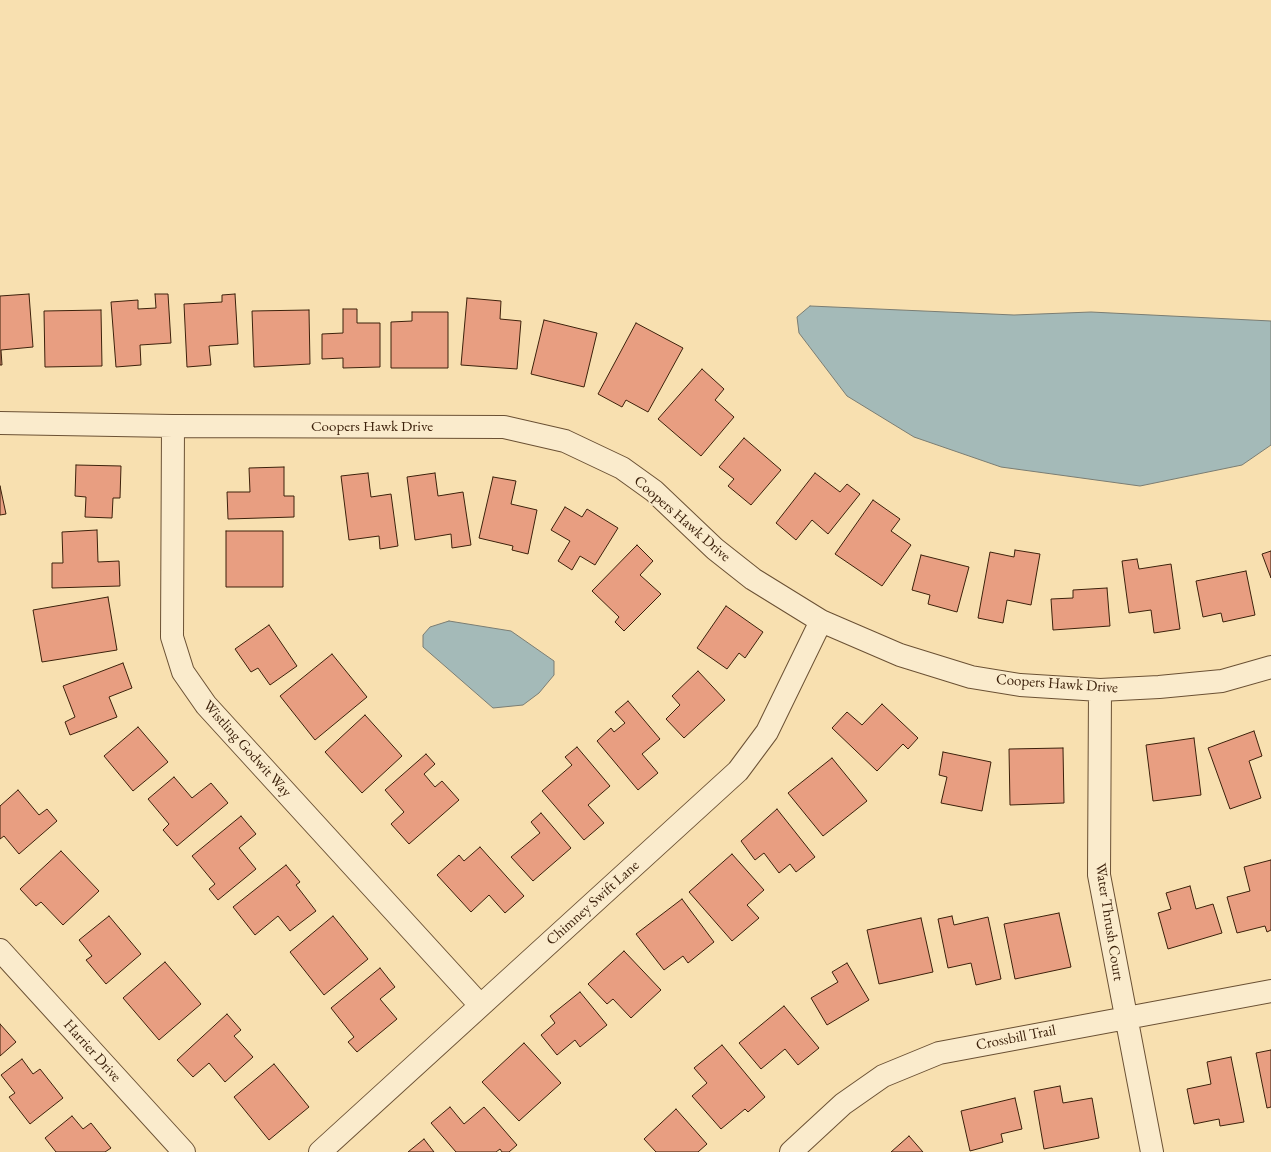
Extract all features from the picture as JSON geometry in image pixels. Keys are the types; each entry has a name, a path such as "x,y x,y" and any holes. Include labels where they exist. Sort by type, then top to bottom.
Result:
{"street":[{"name":"Coopers Hawk Drive","path":"0,423 173,426 504,427 565,441 622,468 654,492 716,549 753,579 821,621 900,655 971,677 1020,685 1100,690 1159,687 1222,681 1271,667"},
{"name":"Wistling Godwit Way","path":"173,426 172,637 183,672 206,705 480,1006"},
{"name":"Chimney Swift Lane","path":"320,1152 738,771 767,732 821,621"},
{"name":"Water Thrush Court","path":"1100,690 1099,876 1125,1018 1152,1152"},
{"name":"Harrier Drive","path":"0,950 184,1152"},
{"name":"Crossbill Trail","path":"791,1152 843,1104 883,1076 939,1053 1271,991"}],"water":[{"path":"810,306 1014,315 1091,312 1271,321 1271,445 1242,465 1140,486 1001,467 914,437 847,396 799,333 797,317"},
{"path":"449,621 511,631 554,661 554,675 539,693 523,705 493,708 423,647 423,635 430,627"}],"building":[{"path":"29,294 33,347 1,350 2,365 0,365 0,296"},
{"path":"155,294 168,294 171,343 140,345 141,365 116,367 111,302 138,300 138,309 156,308"},
{"path":"235,294 238,344 209,346 211,365 187,367 184,304 222,302 222,295"},
{"path":"467,298 501,301 500,319 521,321 517,369 461,365"},
{"path":"343,309 357,309 357,323 380,323 380,367 343,368 343,358 322,359 322,334 343,333"},
{"path":"101,310 102,366 45,367 44,311"},
{"path":"309,310 310,364 254,367 252,311"},
{"path":"412,312 448,312 448,368 391,368 391,322 412,321"},
{"path":"544,320 597,333 584,387 531,374"},
{"path":"636,323 683,348 648,412 626,400 622,407 598,394"},
{"path":"702,369 724,389 715,400 734,417 701,456 658,419"},
{"path":"744,438 781,470 751,505 728,486 734,479 719,467"},
{"path":"76,465 121,466 120,498 113,498 112,518 85,517 86,497 75,496"},
{"path":"284,467 284,496 294,496 294,517 228,519 227,492 250,492 249,468"},
{"path":"368,473 371,497 391,494 398,546 380,549 379,536 349,540 341,476"},
{"path":"435,473 438,496 463,492 471,545 452,548 451,534 415,540 407,477"},
{"path":"815,473 840,492 847,484 860,494 828,534 812,520 796,540 776,523"},
{"path":"493,477 516,481 511,504 537,510 528,554 512,550 513,546 479,538"},
{"path":"0,486 6,514 0,515"},
{"path":"873,500 900,519 891,531 911,545 882,586 835,554"},
{"path":"565,507 582,517 587,509 618,528 595,565 580,556 572,570 558,561 570,541 551,530"},
{"path":"97,530 98,562 119,561 120,586 52,588 52,563 63,563 62,532"},
{"path":"226,531 283,531 283,587 226,587"},
{"path":"637,545 653,561 640,575 661,594 624,631 615,622 619,617 592,591"},
{"path":"1015,550 1040,554 1031,605 1007,600 1003,623 978,618 990,552 1014,557"},
{"path":"1271,551 1271,578 1262,554"},
{"path":"921,555 969,567 957,612 928,604 930,595 912,590"},
{"path":"1137,559 1139,569 1171,564 1180,629 1154,633 1151,610 1129,613 1122,561"},
{"path":"1246,571 1255,615 1223,622 1221,613 1203,617 1196,581"},
{"path":"1107,588 1110,626 1053,630 1051,599 1073,598 1073,590"},
{"path":"108,597 117,650 42,662 33,610"},
{"path":"726,606 763,632 745,658 739,653 727,669 697,648"},
{"path":"269,625 297,666 270,685 258,668 251,672 235,649"},
{"path":"332,654 367,697 315,740 280,696"},
{"path":"123,663 132,688 109,697 117,717 70,735 65,722 75,717 63,686"},
{"path":"698,671 725,700 684,738 666,719 680,705 672,696"},
{"path":"628,701 660,739 642,754 658,773 638,790 597,741 611,728 614,732 625,723 615,712"},
{"path":"882,704 918,738 908,749 903,744 877,771 832,728 847,712 862,725"},
{"path":"365,715 402,756 362,793 325,752"},
{"path":"138,727 168,762 133,791 104,756"},
{"path":"1254,731 1262,756 1249,761 1261,798 1230,809 1208,748"},
{"path":"1194,738 1201,795 1153,801 1146,745"},
{"path":"577,747 610,786 588,805 604,823 584,840 542,791 572,765 565,757"},
{"path":"1063,748 1064,803 1010,805 1009,749"},
{"path":"943,752 991,762 982,811 941,803 947,777 939,775"},
{"path":"426,754 435,764 424,774 435,787 442,781 459,800 409,844 391,824 404,812 385,790"},
{"path":"832,758 867,801 823,836 788,793"},
{"path":"174,777 192,798 211,783 228,803 177,846 163,830 169,824 148,799"},
{"path":"18,790 39,815 47,809 57,821 19,854 4,836 0,839 0,806"},
{"path":"777,809 815,857 796,872 790,864 779,873 764,853 755,860 741,841"},
{"path":"541,813 571,848 533,881 511,857 540,833 531,822"},
{"path":"241,816 256,834 239,848 256,869 218,900 209,889 215,884 192,856"},
{"path":"480,847 524,896 505,913 489,895 471,912 437,875 459,855 464,861"},
{"path":"61,851 99,891 63,925 41,902 36,906 20,889"},
{"path":"732,854 764,890 747,905 759,918 732,941 689,892"},
{"path":"1271,860 1271,930 1267,932 1265,926 1237,933 1227,897 1250,891 1244,867"},
{"path":"286,865 300,882 296,885 316,911 290,931 278,916 255,935 233,907"},
{"path":"1190,886 1196,909 1213,904 1222,933 1168,949 1158,913 1171,909 1166,893"},
{"path":"682,899 714,942 688,963 683,956 664,970 636,934"},
{"path":"1059,913 1071,967 1015,979 1004,924"},
{"path":"109,916 141,954 106,984 86,960 92,956 79,940"},
{"path":"333,916 368,959 324,995 290,952"},
{"path":"952,916 954,925 988,917 1001,979 976,985 971,963 948,968 938,919"},
{"path":"921,918 933,972 879,984 867,930"},
{"path":"624,951 661,990 631,1018 613,999 607,1004 588,984"},
{"path":"165,962 201,1004 159,1040 123,998"},
{"path":"847,963 869,1000 827,1025 811,998 838,982 832,972"},
{"path":"380,968 395,987 380,999 397,1019 357,1052 348,1042 354,1037 331,1008"},
{"path":"580,992 607,1025 580,1047 575,1040 557,1055 541,1035 555,1023 550,1016"},
{"path":"784,1006 819,1048 798,1065 785,1049 761,1069 739,1043"},
{"path":"227,1014 241,1030 234,1036 253,1057 225,1082 209,1063 193,1077 177,1060"},
{"path":"0,1024 16,1042 0,1056"},
{"path":"524,1043 561,1083 519,1121 482,1082"},
{"path":"722,1045 765,1097 748,1112 745,1109 721,1129 692,1096 707,1083 694,1068"},
{"path":"1271,1050 1271,1107 1267,1108 1256,1053"},
{"path":"1231,1057 1244,1122 1220,1126 1219,1119 1194,1124 1187,1089 1211,1084 1207,1062"},
{"path":"22,1059 33,1074 40,1069 63,1098 30,1124 9,1097 15,1093 1,1075"},
{"path":"274,1064 309,1107 269,1140 234,1097"},
{"path":"1060,1086 1063,1103 1092,1098 1099,1138 1044,1149 1034,1091"},
{"path":"1015,1098 1022,1129 1001,1134 1003,1142 970,1151 961,1111"},
{"path":"450,1107 464,1124 484,1107 517,1145 509,1152 502,1152 500,1149 496,1152 456,1152 431,1123"},
{"path":"676,1109 707,1144 698,1152 656,1152 644,1139"},
{"path":"72,1116 83,1129 91,1123 111,1148 105,1152 56,1152 45,1138"},
{"path":"909,1136 923,1152 891,1152"},
{"path":"424,1139 434,1152 408,1152"}]}
